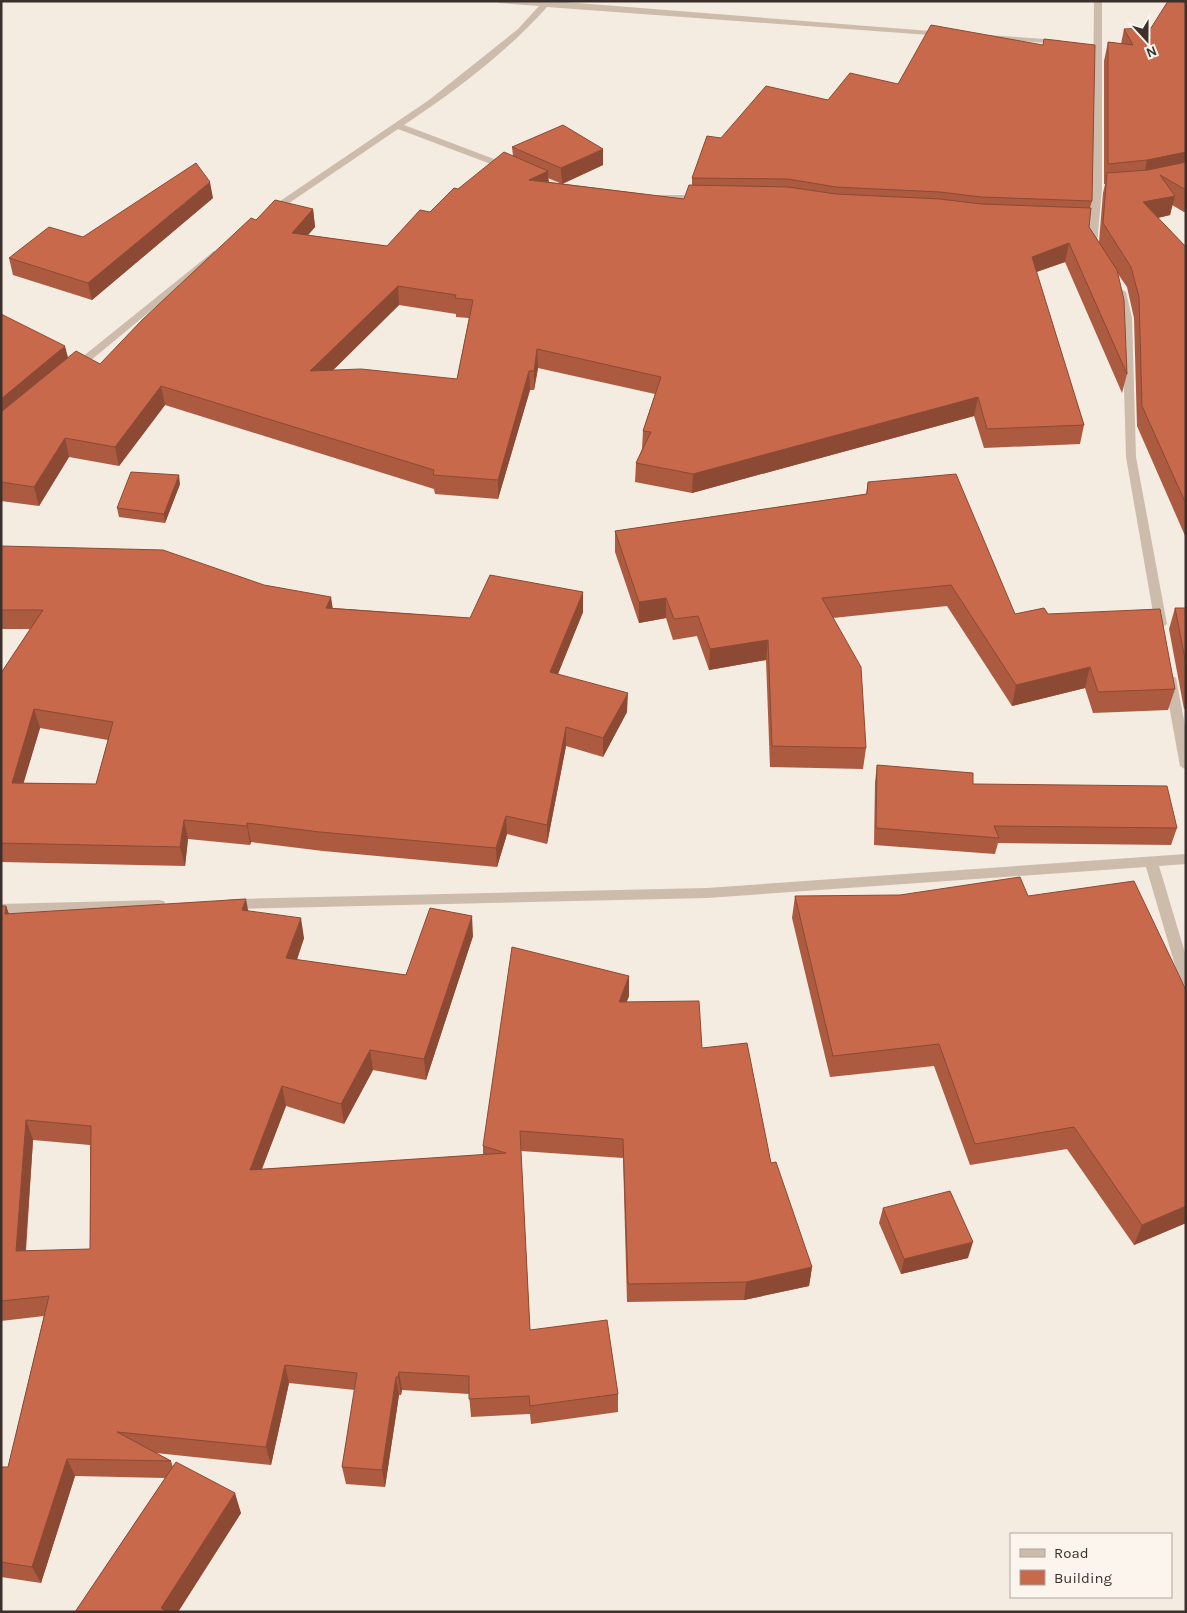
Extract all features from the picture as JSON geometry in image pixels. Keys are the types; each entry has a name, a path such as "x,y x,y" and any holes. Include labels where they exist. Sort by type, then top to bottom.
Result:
{"street":[{"path":"499,1 547,3 949,34"},
{"path":"1098,1 1092,45 1101,189 1089,222 1092,244 1101,258"},
{"path":"260,219 432,102 521,31 547,3"},
{"path":"979,36 1067,43"},
{"path":"396,125 513,169"},
{"path":"646,197 711,198"},
{"path":"70,373 222,248"},
{"path":"1116,280 1120,288 1127,318 1131,457 1162,631"},
{"path":"1169,669 1186,766"},
{"path":"220,904 707,893 1186,859"},
{"path":"1151,862 1186,978"},
{"path":"1,909 170,905"}],"building":[{"path":"1168,1 1186,3 1186,152 1147,160 1108,164 1108,42 1133,45 1124,29 1151,28"},
{"path":"931,25 1043,45 1044,39 1095,45 1092,201 981,197 940,192 836,187 788,179 692,178 707,136 721,138 766,86 828,100 850,73 898,84"},
{"path":"563,125 603,149 561,168 512,147"},
{"path":"504,152 548,171 529,180 684,199 689,185 788,187 836,194 940,199 981,204 1091,208 1089,227 1117,270 1124,300 1127,374 1069,243 1032,257 1084,425 987,429 978,397 693,474 636,463 651,432 643,431 661,377 537,349 534,371 529,371 498,480 433,475 434,470 161,386 115,447 65,438 34,487 1,482 1,412 76,351 100,364 142,320 251,218 256,220 275,200 313,209 292,233 387,246 420,210 430,212 454,188 458,189","holes":["398,286 456,295 455,298 473,300 457,379 361,369 310,371"]},
{"path":"1186,162 1186,190 1160,175 1175,196 1143,202 1186,247 1186,504 1142,406 1139,297 1131,267 1103,223 1107,173 1148,170"},
{"path":"196,163 210,182 88,283 9,258 49,227 83,237"},
{"path":"1,314 65,346 1,399"},
{"path":"131,472 179,475 164,514 117,508"},
{"path":"956,474 1015,614 1044,608 1048,614 1160,609 1175,689 1098,692 1090,667 1016,685 951,585 822,598 861,667 866,748 772,746 768,640 710,649 698,616 674,619 666,598 639,602 615,531 867,494 868,482"},
{"path":"1,546 163,550 264,585 331,597 326,608 470,618 490,575 583,592 550,672 628,693 603,738 566,727 547,825 506,816 496,848 320,832 247,823 247,826 184,820 180,847 1,843 1,673 43,610 1,610","holes":["34,709 113,722 96,784 12,783"]},
{"path":"1175,608 1186,608 1186,664"},
{"path":"877,765 973,773 973,784 1167,786 1177,828 994,826 999,838 876,828"},
{"path":"1020,877 1028,896 1134,881 1186,990 1186,1206 1142,1225 1074,1127 975,1144 939,1044 833,1056 795,896 900,895"},
{"path":"246,899 242,910 301,918 286,958 406,975 430,908 472,916 424,1059 370,1050 341,1104 282,1086 250,1170 506,1153 483,1146 512,947 629,976 619,1002 699,1001 702,1048 747,1043 771,1163 776,1162 812,1267 746,1282 628,1284 623,1139 520,1131 530,1330 607,1320 618,1394 530,1406 529,1396 469,1399 469,1376 399,1372 398,1377 396,1377 382,1470 342,1467 357,1373 285,1365 266,1447 117,1432 171,1461 67,1459 32,1567 1,1562 1,1467 8,1467 49,1296 1,1301 1,906 6,906 5,914","holes":["26,1120 91,1126 90,1249 16,1251"]},
{"path":"950,1191 973,1242 904,1259 883,1208"},
{"path":"176,1462 235,1493 161,1608 167,1612 75,1612"}]}
